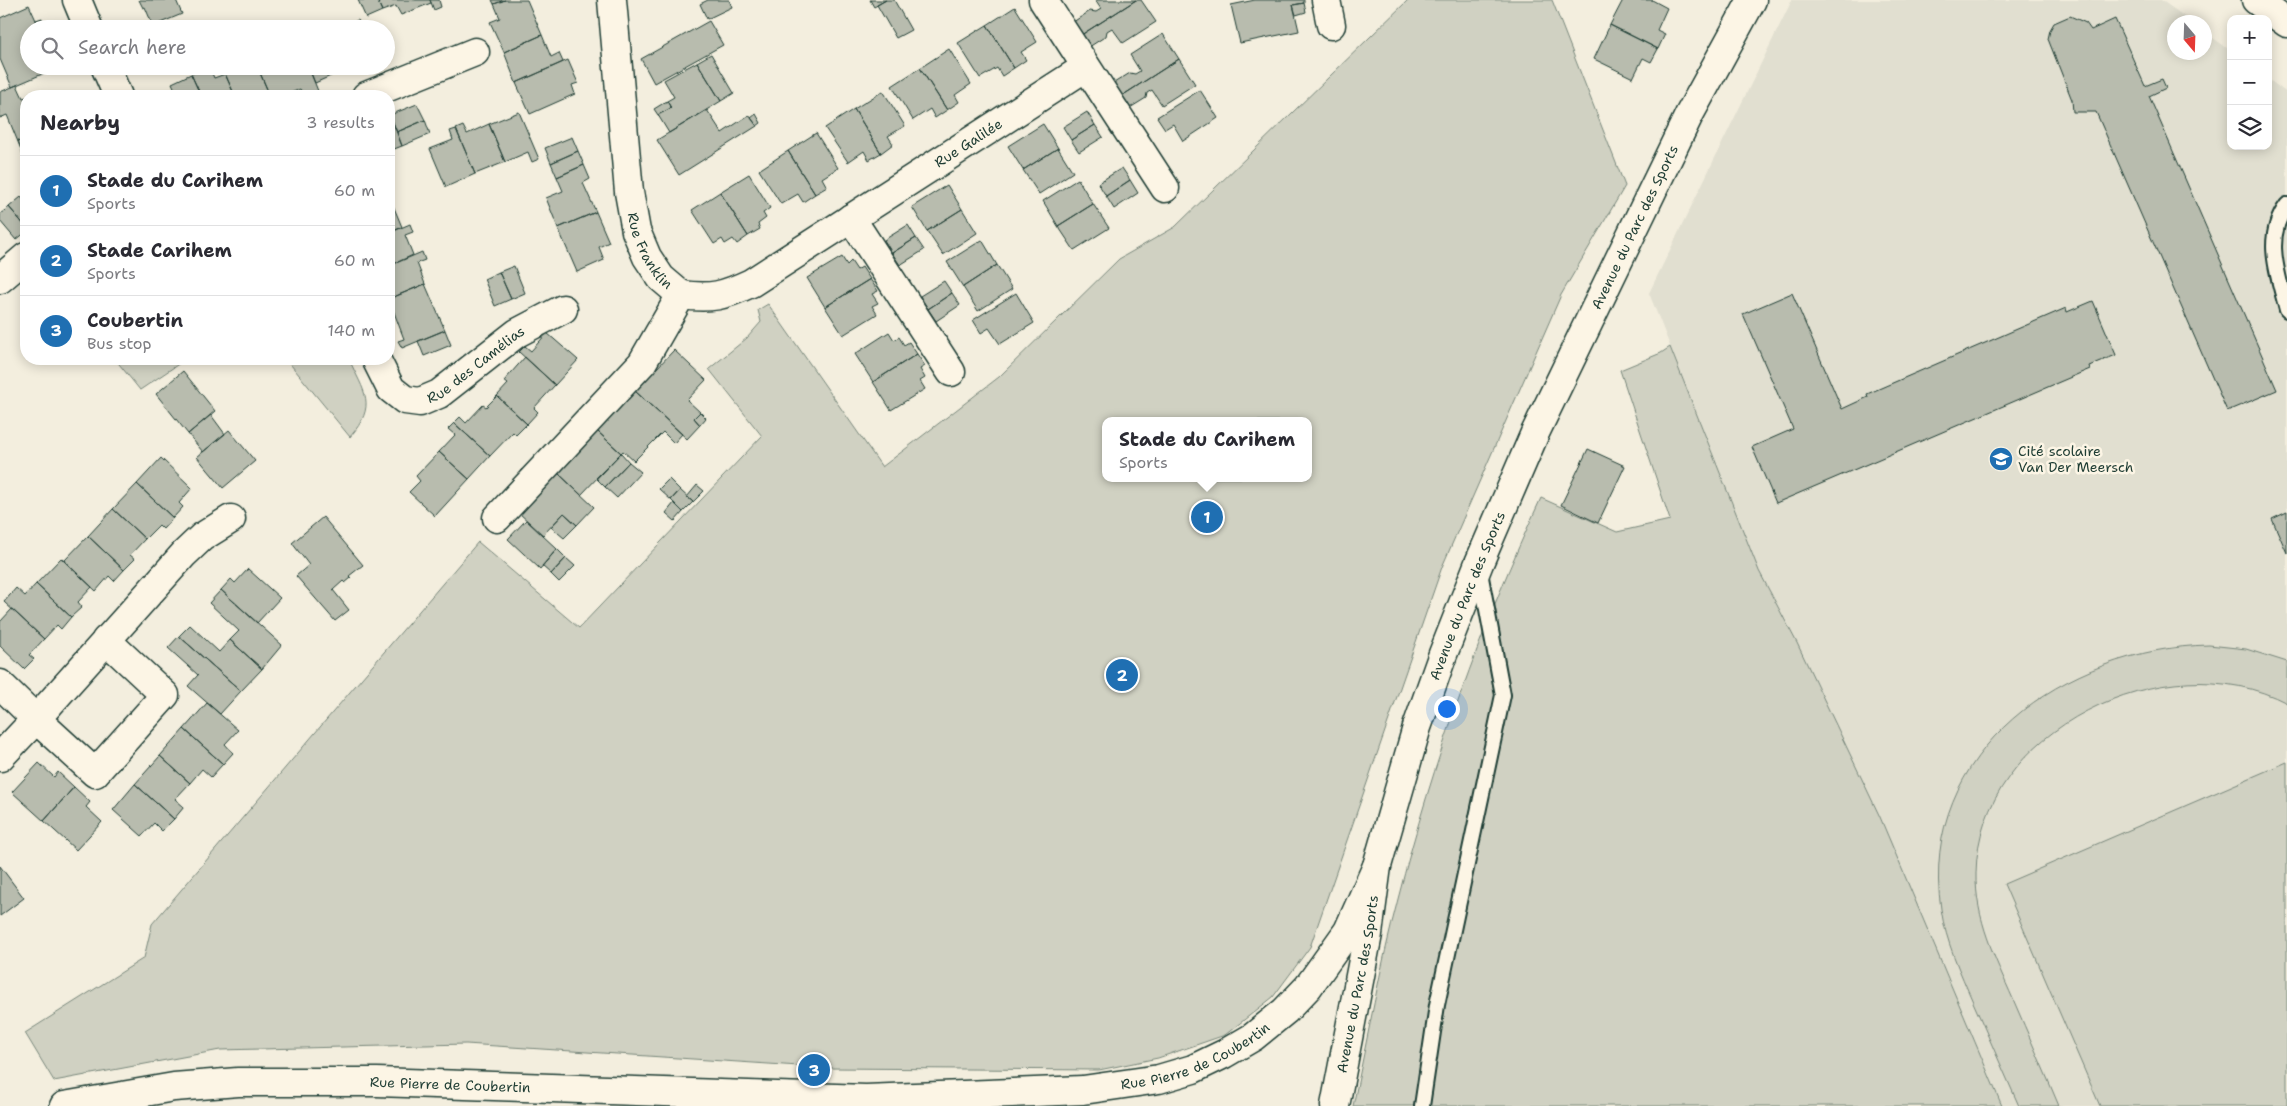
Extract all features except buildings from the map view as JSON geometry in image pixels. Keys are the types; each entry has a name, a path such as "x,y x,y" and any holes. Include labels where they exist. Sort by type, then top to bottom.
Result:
{"street":[{"path":"77,0 85,20"},
{"name":"Rue Franklin","path":"497,518 642,363 681,295 661,278 647,257 636,231 629,192 612,0"},
{"path":"1042,0 1164,188"},
{"name":"Avenue du Parc des Sports","path":"1689,115 1733,0"},
{"name":"Avenue du Parc des Sports","path":"1334,1106 1368,934 1377,866 1417,727 1478,563 1535,433 1689,115 1752,0"},
{"path":"2256,0 2287,23"},
{"path":"381,90 475,52"},
{"name":"Rue Galilée","path":"681,295 706,298 728,294 751,284 1086,67"},
{"path":"109,75 115,90"},
{"path":"851,218 952,372"},
{"path":"0,279 20,262"},
{"name":"Rue des Camélias","path":"379,365 391,389 405,400 420,402 439,394 518,333 563,309"},
{"path":"0,758 184,554 202,537 231,519"},
{"path":"0,684 95,773 165,695 106,640"},
{"name":"Rue Pierre de Coubertin","path":"64,1106 174,1087 301,1080 866,1099 1100,1088 1159,1079 1201,1065 1253,1036 1285,1011 1308,987 1348,931 1377,866"},
{"name":"Rue Pierre de Coubertin","path":"866,1099 921,1106"}],"lane":[{"path":"2287,204 2277,221 2273,246 2274,260 2287,310"},
{"path":"1422,1106 1437,1005 1503,695 1478,563"}],"shaded area":[{"path":"1408,0 1552,0 1625,186 1561,295 1442,567 1310,947 1273,997 1225,1035 1158,1058 1099,1070 829,1068 466,1044 220,1050 54,1081 25,1033 144,958 152,924 478,542 579,628 762,436 709,369 747,338 761,322 758,310 768,304 882,467 999,377 1119,259 1175,227"},
{"name":"Cité scolaire Van Der Meersch","path":"1792,0 2161,0 2182,15 2167,15 2167,60 2212,60 2212,37 2227,48 2227,150 2272,150 2272,82 2287,93 2287,1106 2002,1106 1880,817 1797,643 1759,571 1649,293"},
{"path":"1670,347 1759,571 1797,643 1880,817 2002,1106 1353,1106 1392,925 1427,797 1479,645 1498,596 1541,498 1617,532 1670,520 1620,370 1661,353"},
{"path":"120,365 177,365 140,390"},
{"path":"291,365 352,365 366,398 366,407 359,426 350,437"},
{"path":"2209,645 2246,649 2287,662 2287,703 2239,686 2188,683 2136,691 2087,711 2044,740 2009,777 1985,822 1976,873 1979,906 1987,938 2059,1106 2019,1106 1958,968 1943,921 1940,852 1953,802 1978,757 2013,719 2055,688 2104,665 2156,651"},
{"path":"2287,762 2287,1106 2100,1106 2004,884"}],"place":[{"name":"Cité scolaire Van Der Meersch","path":"2001,459"},
{"name":"Stade du Carihem","path":"1207,517"},
{"name":"Stade Carihem","path":"1122,675"},
{"name":"Coubertin","path":"814,1070"}]}
